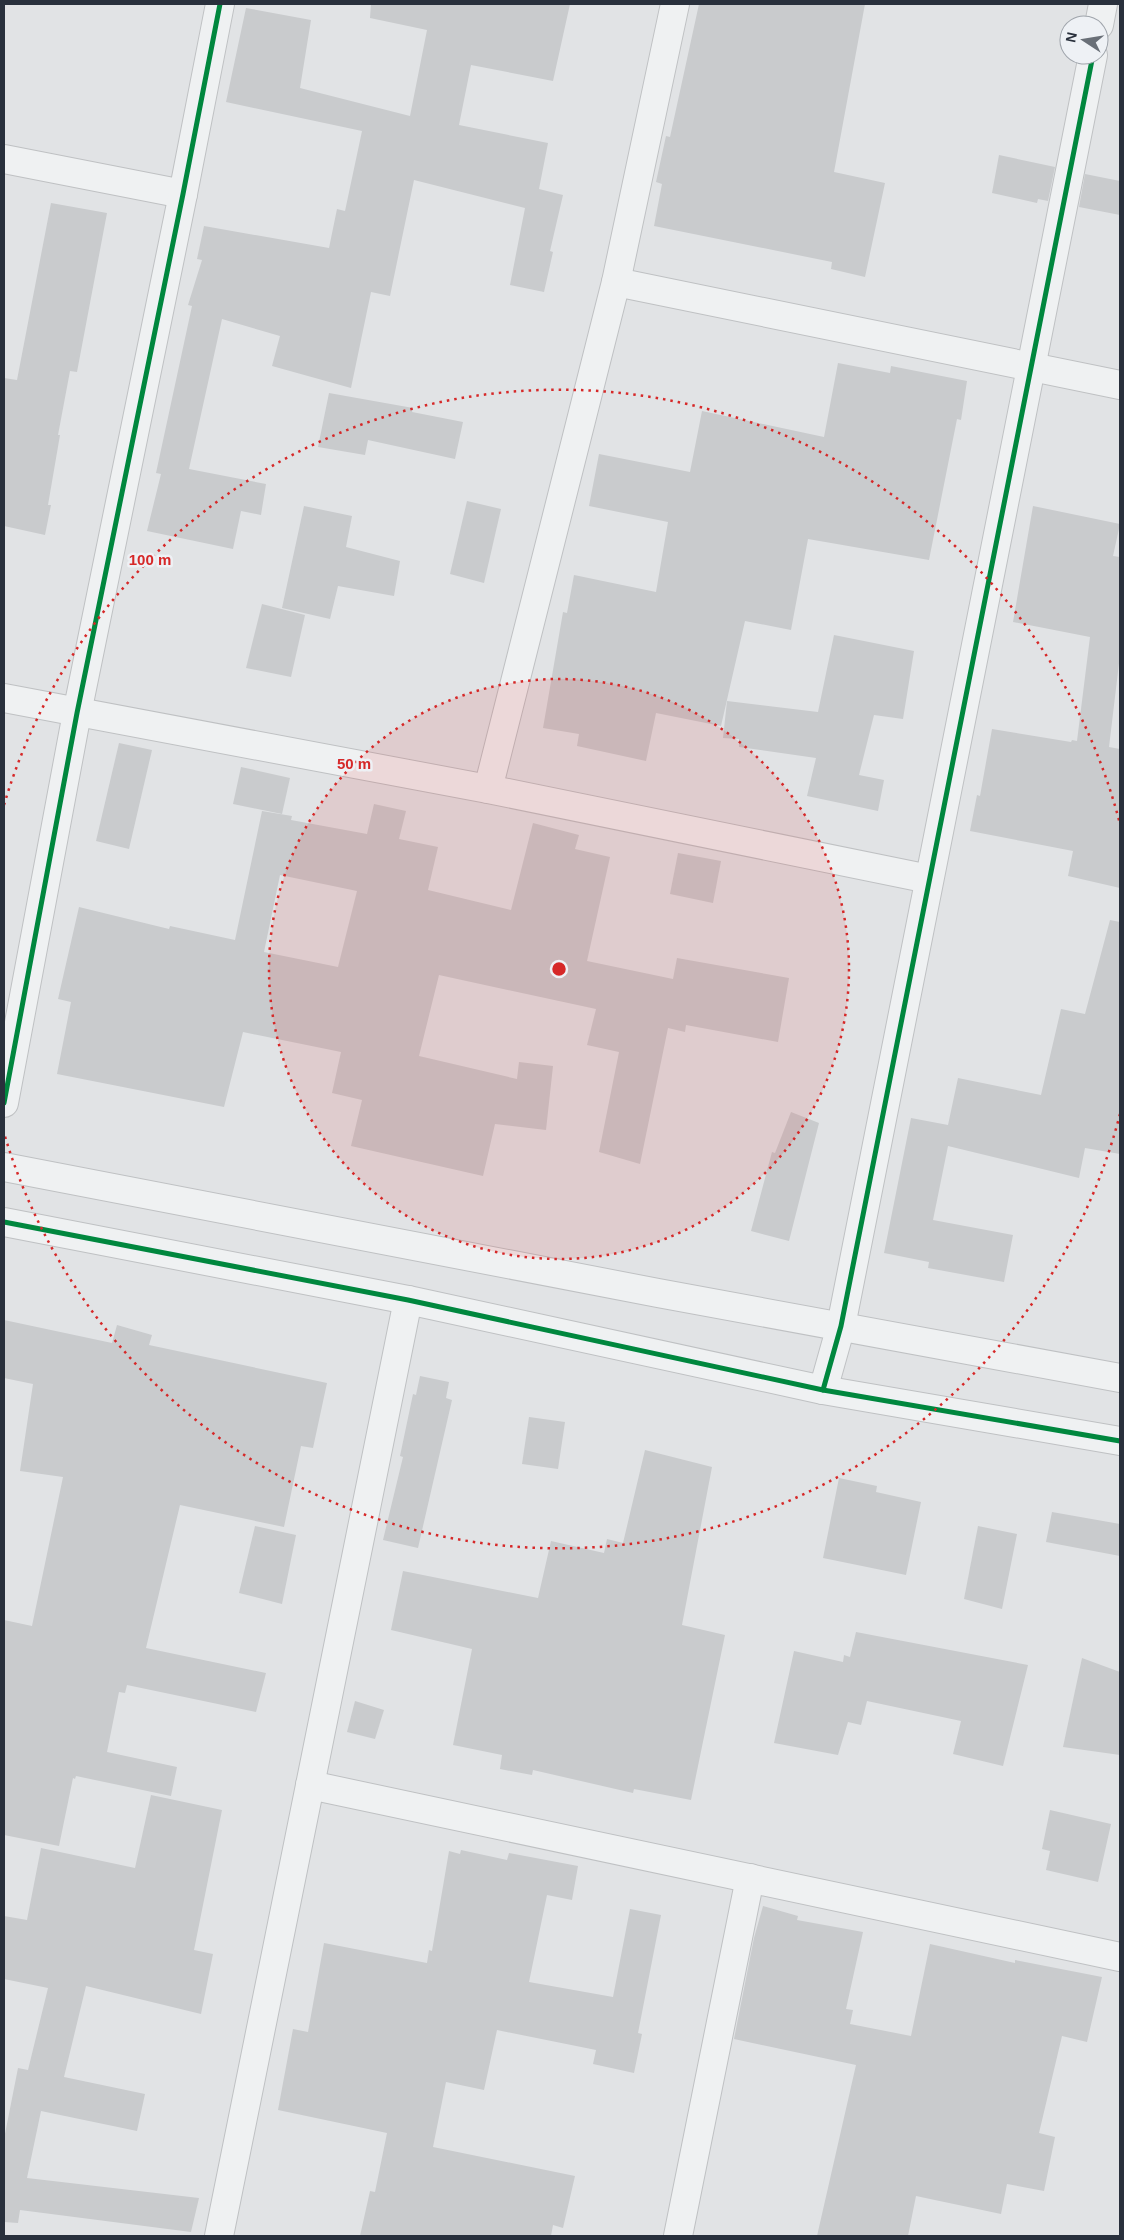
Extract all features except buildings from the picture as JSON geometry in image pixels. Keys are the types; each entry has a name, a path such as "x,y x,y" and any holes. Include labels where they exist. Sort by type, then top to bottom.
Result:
{"street":[{"path":"4,1103 77,713 184,194 220,4"},
{"path":"488,789 616,282 675,4"},
{"path":"823,1390 841,1326 1091,65"},
{"path":"4,159 184,194"},
{"path":"616,282 1031,366 1120,386"},
{"path":"4,698 488,789 929,879"},
{"path":"4,1167 1120,1378"},
{"path":"4,1222 408,1300 823,1390 1120,1441"},
{"path":"219,2236 408,1300"},
{"path":"310,1784 1120,1957"},
{"path":"678,2236 750,1878"}],"cycle path":[{"path":"4,1103 77,713 220,4"},
{"path":"823,1390 841,1326 1091,65"},
{"path":"4,1222 408,1300 823,1390 1120,1441"}]}
